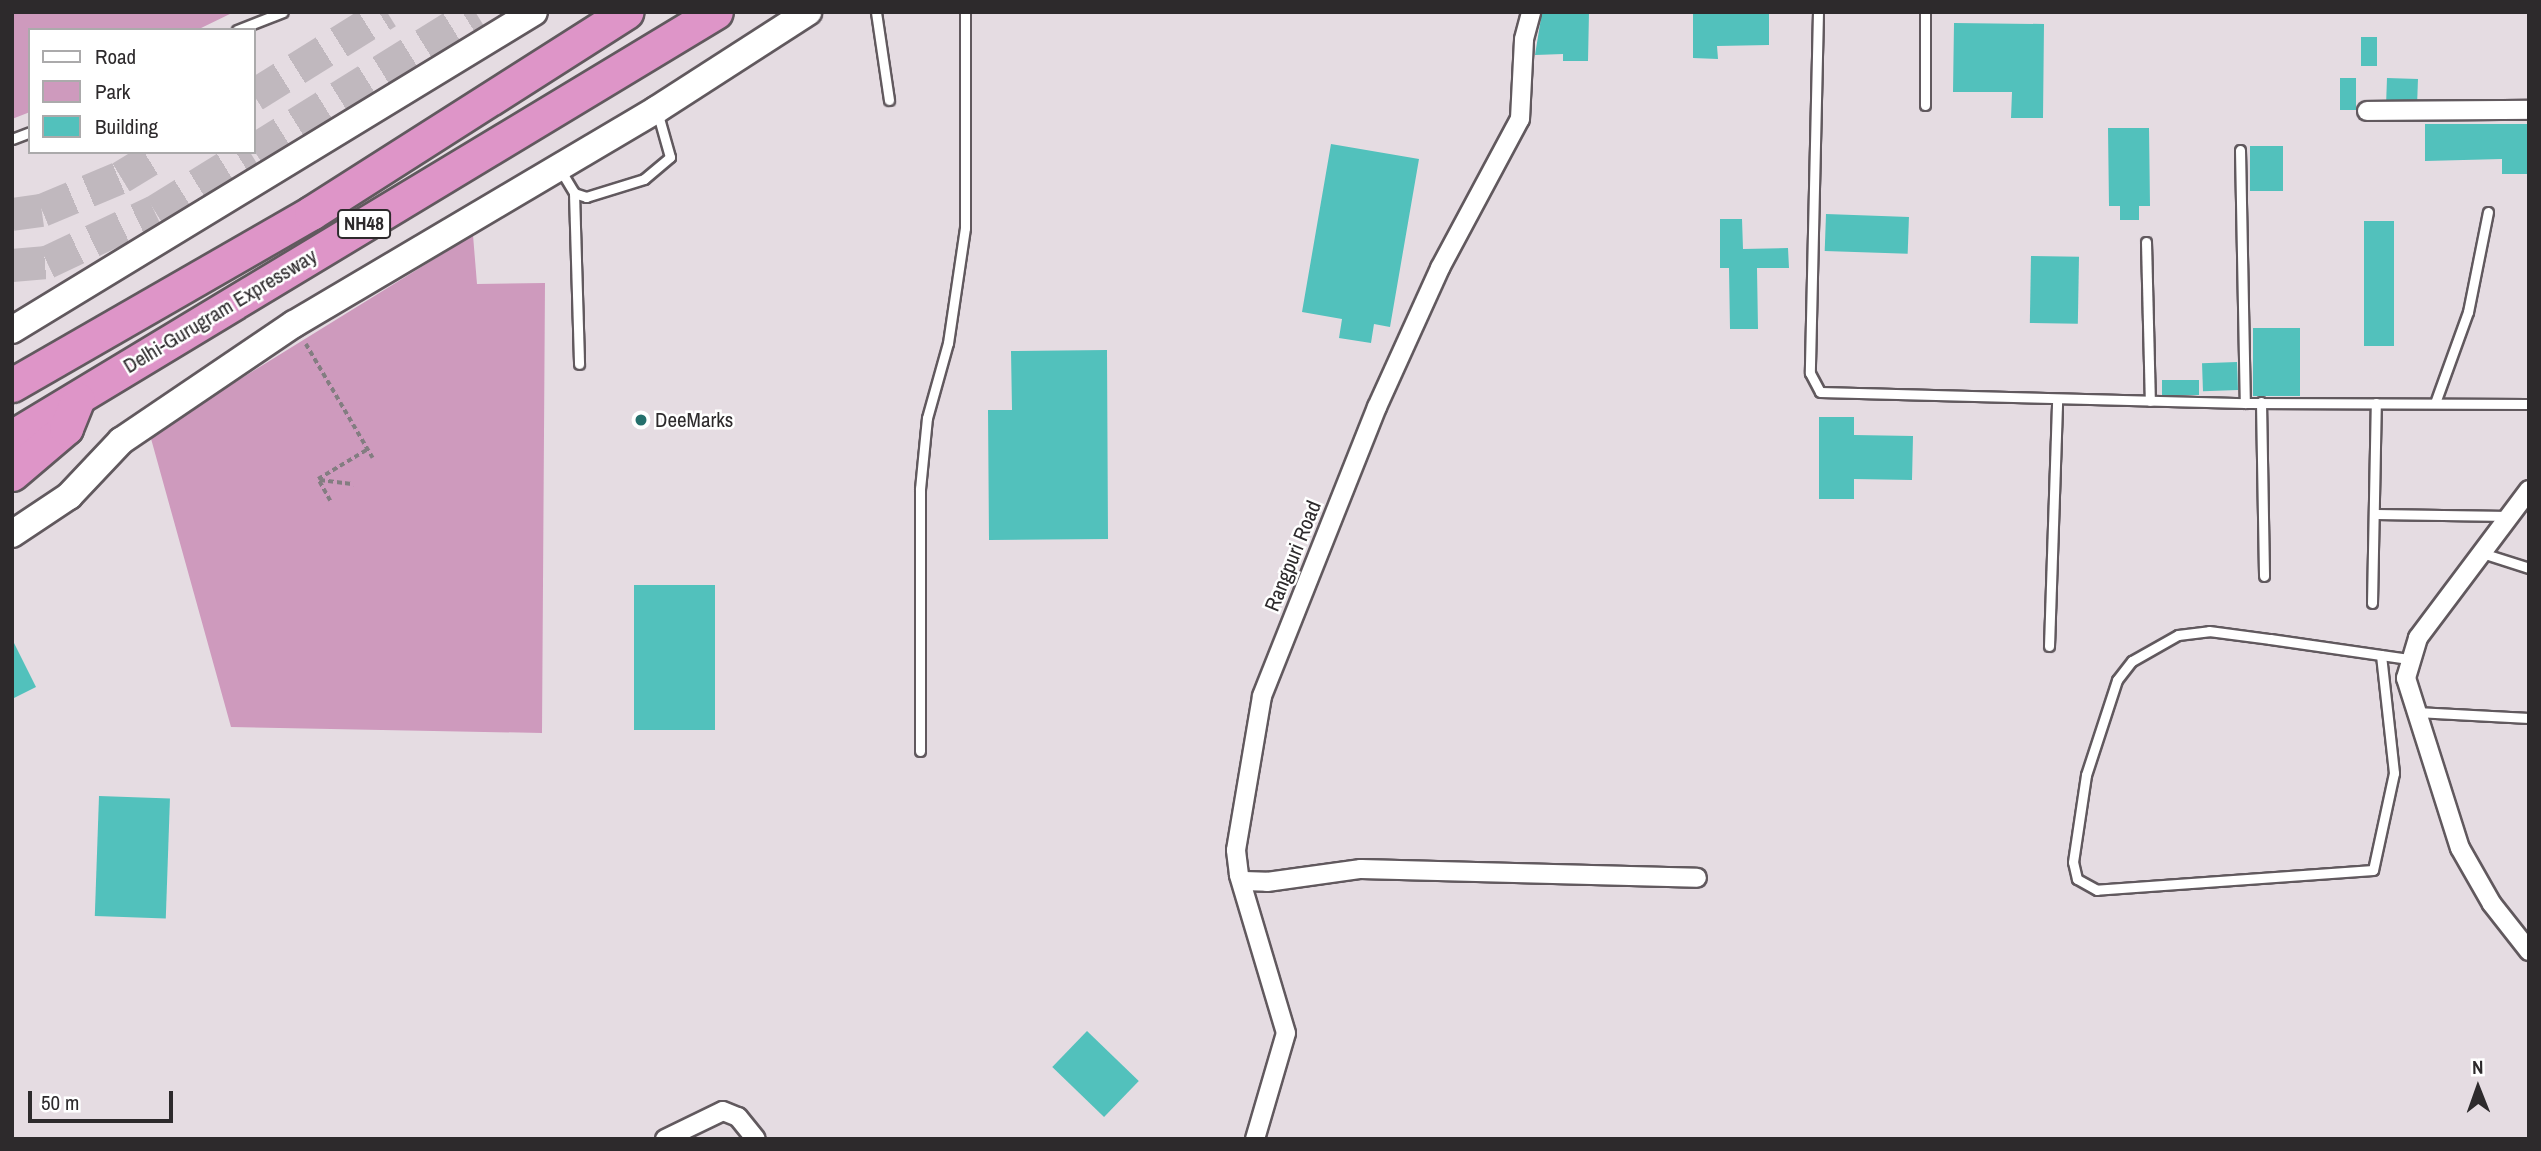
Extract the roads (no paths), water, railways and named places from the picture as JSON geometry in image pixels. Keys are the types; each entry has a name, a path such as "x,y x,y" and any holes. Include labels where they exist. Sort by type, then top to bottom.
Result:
{"highway":[{"name":"Delhi-Gurugram Expressway","path":"12,384 311,213 626,12"},
{"name":"Delhi-Gurugram Expressway","path":"12,437 716,12"},
{"path":"12,474 66,428 79,397"}],"main road":[{"path":"12,330 534,12"},
{"path":"12,534 69,496 121,441 294,324 656,110 808,12"}],"street":[{"name":"Rangpuri Road","path":"1255,1139 1286,1033 1244,881 1239,875 1236,834 1268,678 1383,395 1440,268 1520,118 1524,39 1531,12"},
{"path":"2367,111 2529,110"},
{"path":"2529,490 2418,638 2409,659 2406,678 2460,848 2492,904 2529,951"},
{"path":"1244,881 1267,882 1361,869 1697,878"},
{"path":"665,1139 723,1111 738,1117 756,1139"}],"lane":[{"path":"242,28 283,12"},
{"path":"876,12 889,100"},
{"path":"920,751 920,489 927,418 948,343 965,228 965,12"},
{"path":"1818,12 1813,386 1831,396 2245,403 2529,404"},
{"path":"1925,105 1926,12"},
{"path":"573,193 586,197 608,193 660,167 670,157 669,142 656,110"},
{"path":"2239,150 2245,403"},
{"path":"559,167 573,193 579,364"},
{"path":"2435,403 2468,312 2488,212"},
{"path":"2146,242 2150,401"},
{"path":"2049,646 2057,400"},
{"path":"2261,402 2264,576"},
{"path":"2372,603 2376,514 2376,403"},
{"path":"2376,514 2510,516"},
{"path":"2482,552 2529,568"},
{"path":"2381,655 2394,773 2373,870 2097,890 2077,879 2073,862 2086,775 2117,680 2132,661 2192,631 2381,655 2409,659"},
{"path":"2415,712 2529,718"}],"tunnel":[{"path":"256,94 387,12"},
{"path":"256,149 476,12"},
{"path":"12,214 42,210 121,177 159,154"},
{"path":"12,265 47,262 155,211 247,154"}],"place":[{"name":"DeeMarks","path":"641,420"}]}
